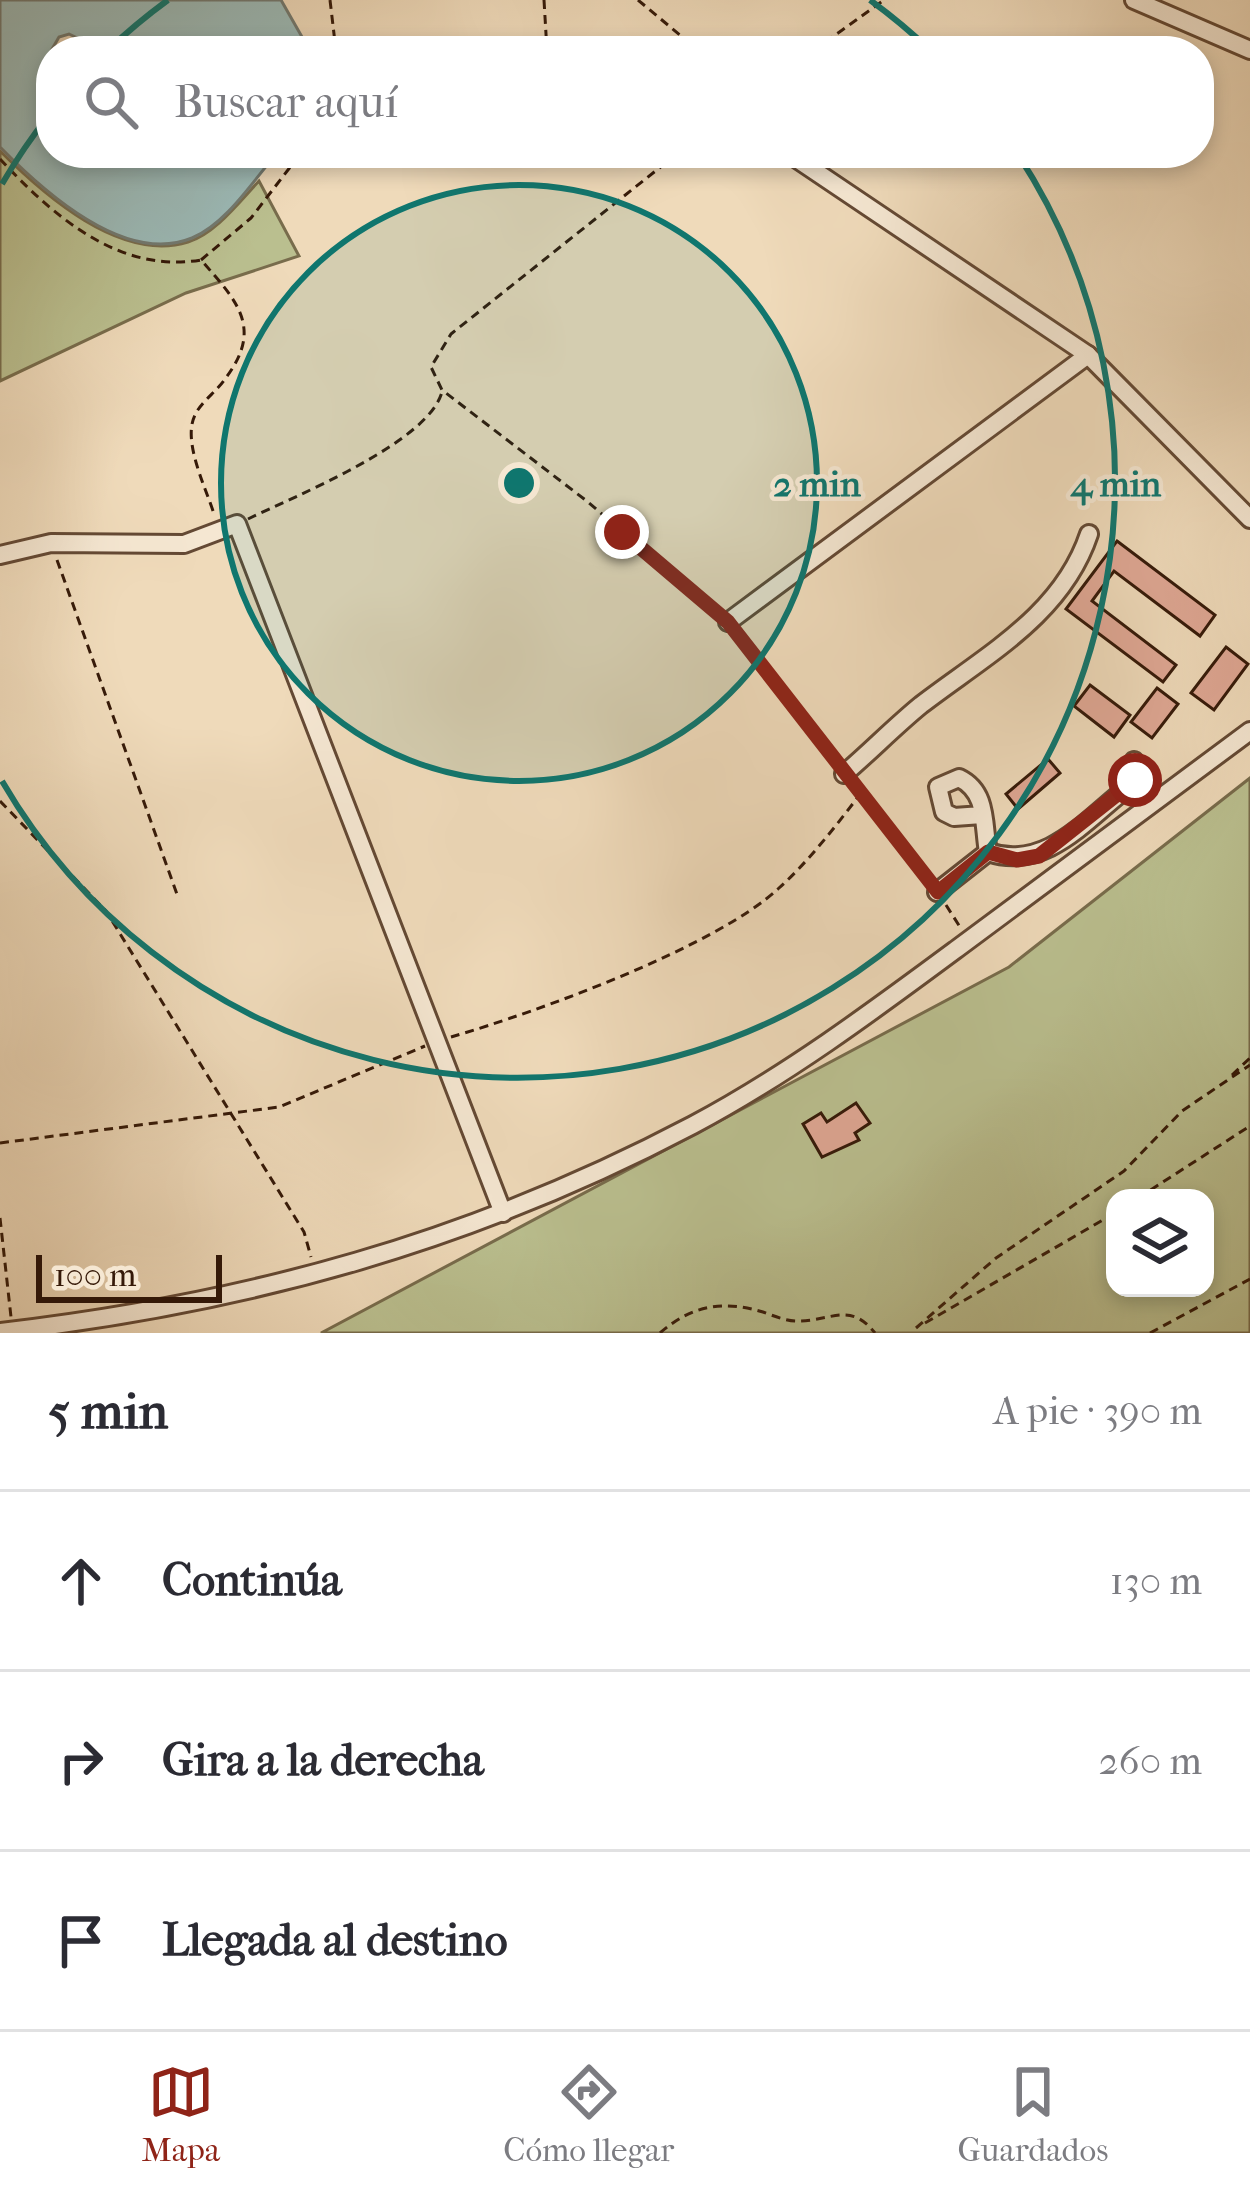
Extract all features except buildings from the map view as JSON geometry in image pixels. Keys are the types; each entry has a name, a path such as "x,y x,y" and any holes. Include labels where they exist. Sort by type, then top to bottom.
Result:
{"street":[{"path":"1134,0 1250,50"},
{"path":"810,168 1088,356 1250,519"},
{"path":"728,622 1088,356"},
{"path":"0,555 51,543 184,544 228,527 503,1213"},
{"path":"844,774 919,707 1019,634 1062,589 1089,534"},
{"path":"6,1331 184,1304 316,1276 429,1243 696,1124 844,1032 1250,730"},
{"path":"988,852 1017,860 1039,856 1131,785 1137,776 1134,761"},
{"path":"982,814 988,852"},
{"path":"938,892 988,852"}],"path":[{"path":"330,0 334,36"},
{"path":"544,0 546,36"},
{"path":"638,0 681,36"},
{"path":"834,36 884,0"},
{"path":"0,159 39,199 117,252 166,266 201,260 251,218 290,168"},
{"path":"659,168 451,334 431,367 442,391 587,502 728,622 938,892 969,940"},
{"path":"201,260 236,301 245,325 242,356 194,417 193,445 228,527 354,466 432,414 442,391"},
{"path":"51,543 178,897"},
{"path":"0,1143 233,1117 279,1107 437,1041 562,1000 730,923 779,889 859,795"},
{"path":"0,801 106,911 304,1232 316,1276"},
{"path":"916,1328 996,1258 1124,1171 1183,1111 1250,1061"},
{"path":"1152,1189 1250,1126"},
{"path":"0,1218 6,1331"},
{"path":"908,1333 1106,1218"},
{"path":"1150,1333 1250,1279"},
{"path":"660,1333 704,1306 738,1305 799,1322 833,1312 850,1314 862,1318 875,1333"}],"green space":[{"path":"0,151 60,204 110,234 136,243 162,246 188,242 208,232 259,181 299,256 186,293 0,381"},
{"path":"1250,778 1250,1333 321,1333 1009,967"}],"water":[{"path":"0,0 281,0 301,36 36,36 36,168 265,168 228,212 192,238 166,244 112,233 61,202 0,147"}],"route":[{"path":"622,532 728,622 742,647 938,892 988,852 1017,860 1039,856 1135,780"}]}
